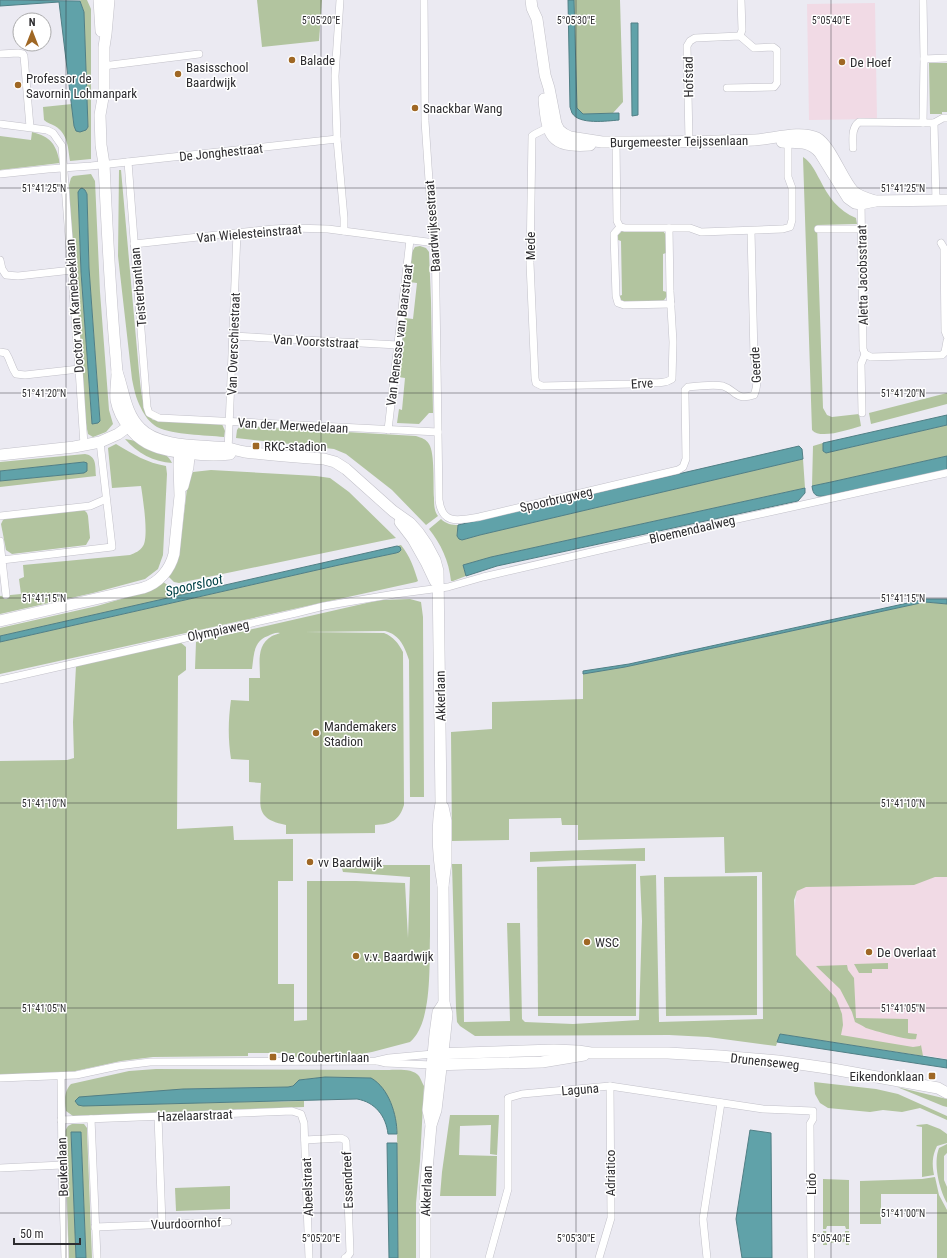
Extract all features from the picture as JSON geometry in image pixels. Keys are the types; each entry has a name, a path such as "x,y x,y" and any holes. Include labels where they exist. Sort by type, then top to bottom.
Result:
{"street":[{"name":"Teisterbantlaan","path":"99,0 101,34 104,47"},
{"name":"Teisterbantlaan","path":"109,0 103,66 104,92 108,114 108,145 104,164 110,299 117,372 122,385 131,424"},
{"path":"340,0 335,76 337,139 344,231"},
{"name":"Baardwijksestraat","path":"424,0 426,121 431,210 435,227 439,500"},
{"path":"531,0 536,19 545,75 543,88 546,122 552,126"},
{"path":"536,19 538,0"},
{"path":"727,88 774,87 778,83 777,50 773,47 754,48 740,36 742,30 741,0"},
{"path":"923,0 923,123"},
{"name":"Hofstad","path":"689,141 688,43 695,38 740,36"},
{"path":"0,54 18,52 24,56 30,127"},
{"path":"103,66 198,54"},
{"path":"924,59 947,58"},
{"path":"853,148 853,131 855,125 859,122 934,123 943,118 947,118"},
{"path":"861,200 941,200 934,123"},
{"name":"Doctor van Karnebeeklaan","path":"0,124 47,130 53,133 62,146 84,445"},
{"name":"Burgemeester Teijssenlaan","path":"552,126 552,136 559,142 566,145 576,146 602,142 788,139 815,147 848,198 855,203 861,200"},
{"name":"Mede","path":"536,383 530,263 532,136 552,126"},
{"name":"De Jonghestraat","path":"0,174 128,162 337,139"},
{"path":"620,227 690,228 701,232 751,231 783,229 790,227 792,220 792,188 788,178 788,139"},
{"path":"616,142 617,221 620,227"},
{"name":"Teisterbantlaan","path":"128,162 147,407 149,412"},
{"name":"Aletta Jacobsstraat","path":"861,200 863,349 865,354 861,364 862,413"},
{"path":"620,227 614,234 616,296 618,303 624,305 671,304"},
{"name":"Van Wielesteinstraat","path":"134,244 292,228 344,231 435,243"},
{"name":"Erve","path":"536,383 542,386 632,384 637,382 664,382 672,379 669,228"},
{"path":"818,229 861,228"},
{"name":"Geerde","path":"684,467 686,459 685,395 688,387 721,386 739,396 754,395 756,390 751,231"},
{"name":"Van Overschiestraat","path":"228,451 237,233"},
{"name":"Van Renesse van Baarstraat","path":"388,430 410,240"},
{"path":"940,243 944,248 945,331 947,336"},
{"path":"0,260 2,269 6,275 18,276 72,270"},
{"name":"Van Voorststraat","path":"233,336 398,345"},
{"path":"865,354 871,357 942,355 945,352 947,340"},
{"path":"0,352 6,353 11,361 12,369 16,374 25,375 79,370"},
{"name":"Van der Merwedelaan","path":"149,412 159,418 438,432"},
{"path":"0,455 100,442 118,434 131,424 136,435 146,443 160,448 244,452 335,462 346,469 393,511 413,539 426,562 438,589"},
{"path":"2,560 112,547 100,442"},
{"path":"0,621 143,588 150,586 157,581 168,568 174,554 180,496 186,475 185,448"},
{"name":"Spoorbrugweg","path":"439,500 442,511 448,518 454,520 464,519 678,470 684,467"},
{"name":"Bloemendaalweg","path":"438,589 483,577 648,539 947,472"},
{"path":"0,516 90,506 106,499"},
{"path":"0,541 6,595"},
{"name":"Olympiaweg","path":"0,680 324,606 395,594 438,589"},
{"name":"Akkerlaan","path":"425,1258 425,1193 431,1125 428,1110 447,1014 444,1003 443,884 439,862 438,821 442,803 438,589"},
{"name":"Drunenseweg","path":"437,1059 554,1050 578,1051 591,1054 668,1053 720,1056 778,1061 827,1068 944,1089"},
{"path":"0,1078 76,1075 118,1066 150,1062 376,1061 388,1058 437,1059"},
{"path":"376,1061 386,1064 437,1059"},
{"name":"Beukenlaan","path":"61,1076 65,1258"},
{"name":"Laguna","path":"489,1258 508,1189 508,1098 522,1094 610,1086 763,1109 813,1111"},
{"name":"Adriatico","path":"599,1258 611,1218 610,1086"},
{"path":"707,1258 702,1219 721,1103"},
{"name":"Hazelaarstraat","path":"61,1120 292,1111 301,1114 304,1122 305,1140"},
{"name":"Lido","path":"811,1258 810,1124 813,1119 813,1111"},
{"path":"158,1116 162,1224"},
{"path":"91,1119 96,1258"},
{"name":"Essendreef","path":"305,1140 341,1138 346,1142 350,1253 348,1257 345,1258"},
{"name":"Abeelstraat","path":"305,1140 309,1258"},
{"path":"0,1168 62,1165"},
{"name":"Vuurdoornhof","path":"95,1227 228,1222"}],"shaded area":[{"name":"De Hoef","path":"875,3 877,119 809,120 807,4"},
{"name":"De Overlaat","path":"947,870 947,1059 783,1031 798,874"}],"green space":[{"path":"80,0 87,0 91,9 91,159 70,161 68,146 63,133 55,126 44,120 43,107 72,104 74,126 86,130 88,127 84,12"},
{"path":"257,0 322,0 319,41 262,47"},
{"path":"574,0 620,0 623,102 613,113 583,114 577,108"},
{"path":"929,63 947,63 947,112 942,112 942,114 930,114"},
{"path":"32,132 44,136 52,142 57,151 60,163 0,170 0,136 31,140"},
{"path":"803,157 813,167 826,192 834,202 844,211 856,218 857,224 817,225 823,408 827,415 832,417 859,414 861,426 828,434 816,433 812,430"},
{"path":"119,170 121,170 140,384 146,409 153,420 222,424 225,431 224,437 164,430 152,423 142,411 138,401 132,379 118,256"},
{"path":"91,174 95,181 100,292 109,410 113,424 106,432 93,437 88,434 86,424 73,262 69,185 73,176","holes":["85,190 87,194 89,268 100,421 95,424 92,424 81,272 78,192"]},
{"path":"622,231 663,231 666,235 666,253 663,254 663,291 667,293 663,301 625,302 621,300 619,296 622,295 621,241 618,240 618,235"},
{"path":"420,246 426,248 429,252 433,413 429,413 419,424 397,423 399,409 402,410 405,378 398,377 405,318 413,319 417,283 409,282 412,252 415,247"},
{"path":"947,393 947,404 871,424 869,413"},
{"path":"947,425 947,456 812,486 813,446 823,443 823,451 826,453"},
{"path":"240,426 416,436 422,438 427,441 431,448 434,505 438,516 426,525 392,490 346,454 334,449 236,438 237,430"},
{"path":"125,439 152,446 169,458 172,463 159,461 146,456 135,449"},
{"path":"116,444 134,455 159,465 166,466 167,474 163,555 158,569 145,579 93,593 0,614 0,596 21,594 19,579 24,577 23,565 130,555 139,551 143,546 146,535 146,526 141,486 112,488 108,448"},
{"path":"85,454 92,457 95,462 96,476 0,487 0,481 84,473 84,462 0,471 0,462"},
{"path":"803,459 805,488 491,557 463,565 466,576 453,581 451,581 444,553 429,529 441,519 449,524 458,525 457,536 462,540"},
{"path":"211,470 330,478 349,492 396,538 179,583 174,582 167,575 179,556 188,480 193,472"},
{"path":"83,509 88,516 90,538 86,545 12,554 6,550 1,524 5,518"},
{"path":"401,545 407,553 413,567 418,581 416,582 0,674 0,642 396,553 399,552 400,547 397,546"},
{"path":"162,581 175,589 191,593 0,636 0,628 97,606 152,590"},
{"name":"Mandemakers Stadion","path":"410,599 421,602 423,617 424,797 410,797 409,660 405,649 397,637 385,631 304,632 384,633 393,638 403,652 404,805 400,815 394,821 386,824 375,825 375,833 286,834 286,825 269,819 262,811 260,799 261,783 249,782 249,760 231,759 229,737 231,700 249,701 249,678 260,678 260,655 263,644 272,636 280,633 272,634 259,641 254,654 252,669 195,669 196,642 371,602"},
{"path":"925,602 947,604 947,877 935,877 914,885 806,887 797,891 794,900 796,955 836,998 842,1014 843,1025 841,1035 913,1047 921,1045 923,1056 780,1034 776,1046 708,1037 669,1035 475,1036 460,1026 457,1022 456,1008 452,864 462,864 464,1022 510,1021 507,923 520,923 522,1019 525,1022 573,1024 639,1020 642,921 640,876 656,875 659,1022 763,1019 762,872 725,873 724,837 578,840 578,825 562,825 561,818 509,819 509,840 452,841 451,732 492,729 492,702 583,699 583,674 625,667"},
{"path":"180,642 186,647 186,670 178,676 177,829 233,826 234,840 293,839 293,881 278,881 278,984 294,984 294,1021 307,1020 307,881 405,883 408,938 410,877 343,872 341,865 430,865 429,976 423,1021 417,1033 410,1042 350,1056 295,1057 295,1053 248,1053 248,1056 153,1057 121,1061 71,1072 0,1075 0,761 67,760 74,758 73,722 76,666"},
{"path":"645,848 645,861 580,860 530,862 530,852"},
{"name":"WSC","path":"636,864 636,1016 538,1016 537,867"},
{"path":"757,876 757,1015 666,1016 664,877"},
{"path":"888,963 888,969 872,969 872,973 859,973 854,964"},
{"path":"847,965 848,970 854,978 856,1018 908,1019 908,1033 917,1034 916,1039 900,1037 866,1028 855,1022 852,1012 840,989 816,966"},
{"path":"156,1069 399,1070 416,1073 424,1086 416,1203 416,1258 398,1258 397,1129 371,1078 325,1077 299,1080 293,1086 288,1087 183,1089 78,1105 304,1101 304,1107 73,1116 66,1111 65,1097 71,1084 129,1071"},
{"path":"814,1082 876,1089 898,1094 947,1116 947,1120 920,1108 902,1112 883,1110 870,1112 828,1108 820,1103 815,1094"},
{"path":"897,1087 947,1099 947,1107 943,1106"},
{"path":"450,1115 499,1115 497,1155 490,1154 491,1125 460,1126 459,1155 497,1156 496,1196 440,1196"},
{"path":"72,1124 84,1124 87,1128 92,1258 86,1258 81,1132 71,1132 76,1258 69,1258 65,1131 68,1126"},
{"path":"927,1124 940,1129 947,1134 947,1143 937,1146 935,1150 933,1160 934,1175 922,1177 922,1127 916,1126"},
{"path":"947,1144 947,1153 944,1156 944,1180 947,1187 947,1203 939,1183 937,1154 939,1148"},
{"path":"935,1177 939,1195 947,1210 947,1258 937,1258 937,1194 881,1194 881,1224 860,1224 860,1181 922,1179"},
{"path":"823,1179 849,1180 849,1229 846,1229 845,1226 827,1226 826,1229 823,1229"},
{"path":"230,1186 230,1209 176,1211 175,1188"},
{"path":"823,1231 826,1231 827,1234 845,1234 845,1231 849,1231 849,1245 846,1245 845,1242 827,1243 827,1245 823,1245"}],"water":[{"path":"0,0 80,1 84,12 88,127 86,130 80,132 76,131 74,126 59,2 0,6"},
{"path":"568,0 574,0 577,108 583,114 619,113 619,120 587,121 576,117 572,112 570,107"},
{"path":"631,23 638,23 638,115 632,116"},
{"path":"82,188 87,194 89,268 100,421 92,424 81,272 78,192"},
{"path":"947,415 947,425 826,453 823,451 823,443"},
{"path":"799,446 802,449 803,459 462,540 457,536 458,525"},
{"path":"947,456 947,470 825,496 816,495 812,489 812,486"},
{"path":"84,462 87,463 87,471 84,473 0,481 0,471"},
{"path":"805,488 805,493 798,501 497,566 466,576 463,565 491,557"},
{"path":"397,546 400,547 401,550 396,553 0,642 0,636"},
{"path":"926,599 947,599 947,604 925,602 625,667 583,674 583,671 629,664"},
{"path":"780,1034 947,1060 947,1068 777,1042"},
{"path":"325,1077 371,1078 377,1082 383,1088 391,1103 394,1111 397,1134 388,1134 385,1121 378,1111 369,1103 357,1099 83,1106 78,1105 75,1101 79,1097 183,1089 288,1087 293,1086 299,1080"},
{"path":"750,1130 771,1133 772,1258 742,1258 736,1219"},
{"path":"71,1132 81,1132 86,1258 76,1258"},
{"path":"387,1143 397,1143 398,1258 389,1258"}],"place":[{"name":"Balade","path":"292,60"},
{"name":"De Hoef","path":"842,62"},
{"name":"Basisschool Baardwijk","path":"178,74"},
{"name":"Professor de Savornin Lohmanpark","path":"18,85"},
{"name":"Snackbar Wang","path":"415,108"},
{"name":"RKC-stadion","path":"256,446"},
{"name":"Mandemakers Stadion","path":"316,733"},
{"name":"vv Baardwijk","path":"310,862"},
{"name":"WSC","path":"587,942"},
{"name":"De Overlaat","path":"869,952"},
{"name":"v.v. Baardwijk","path":"356,956"},
{"name":"De Coubertinlaan","path":"273,1057"},
{"name":"Eikendonklaan","path":"932,1076"}],"water label":[{"name":"Spoorsloot","path":"194,585"}]}
